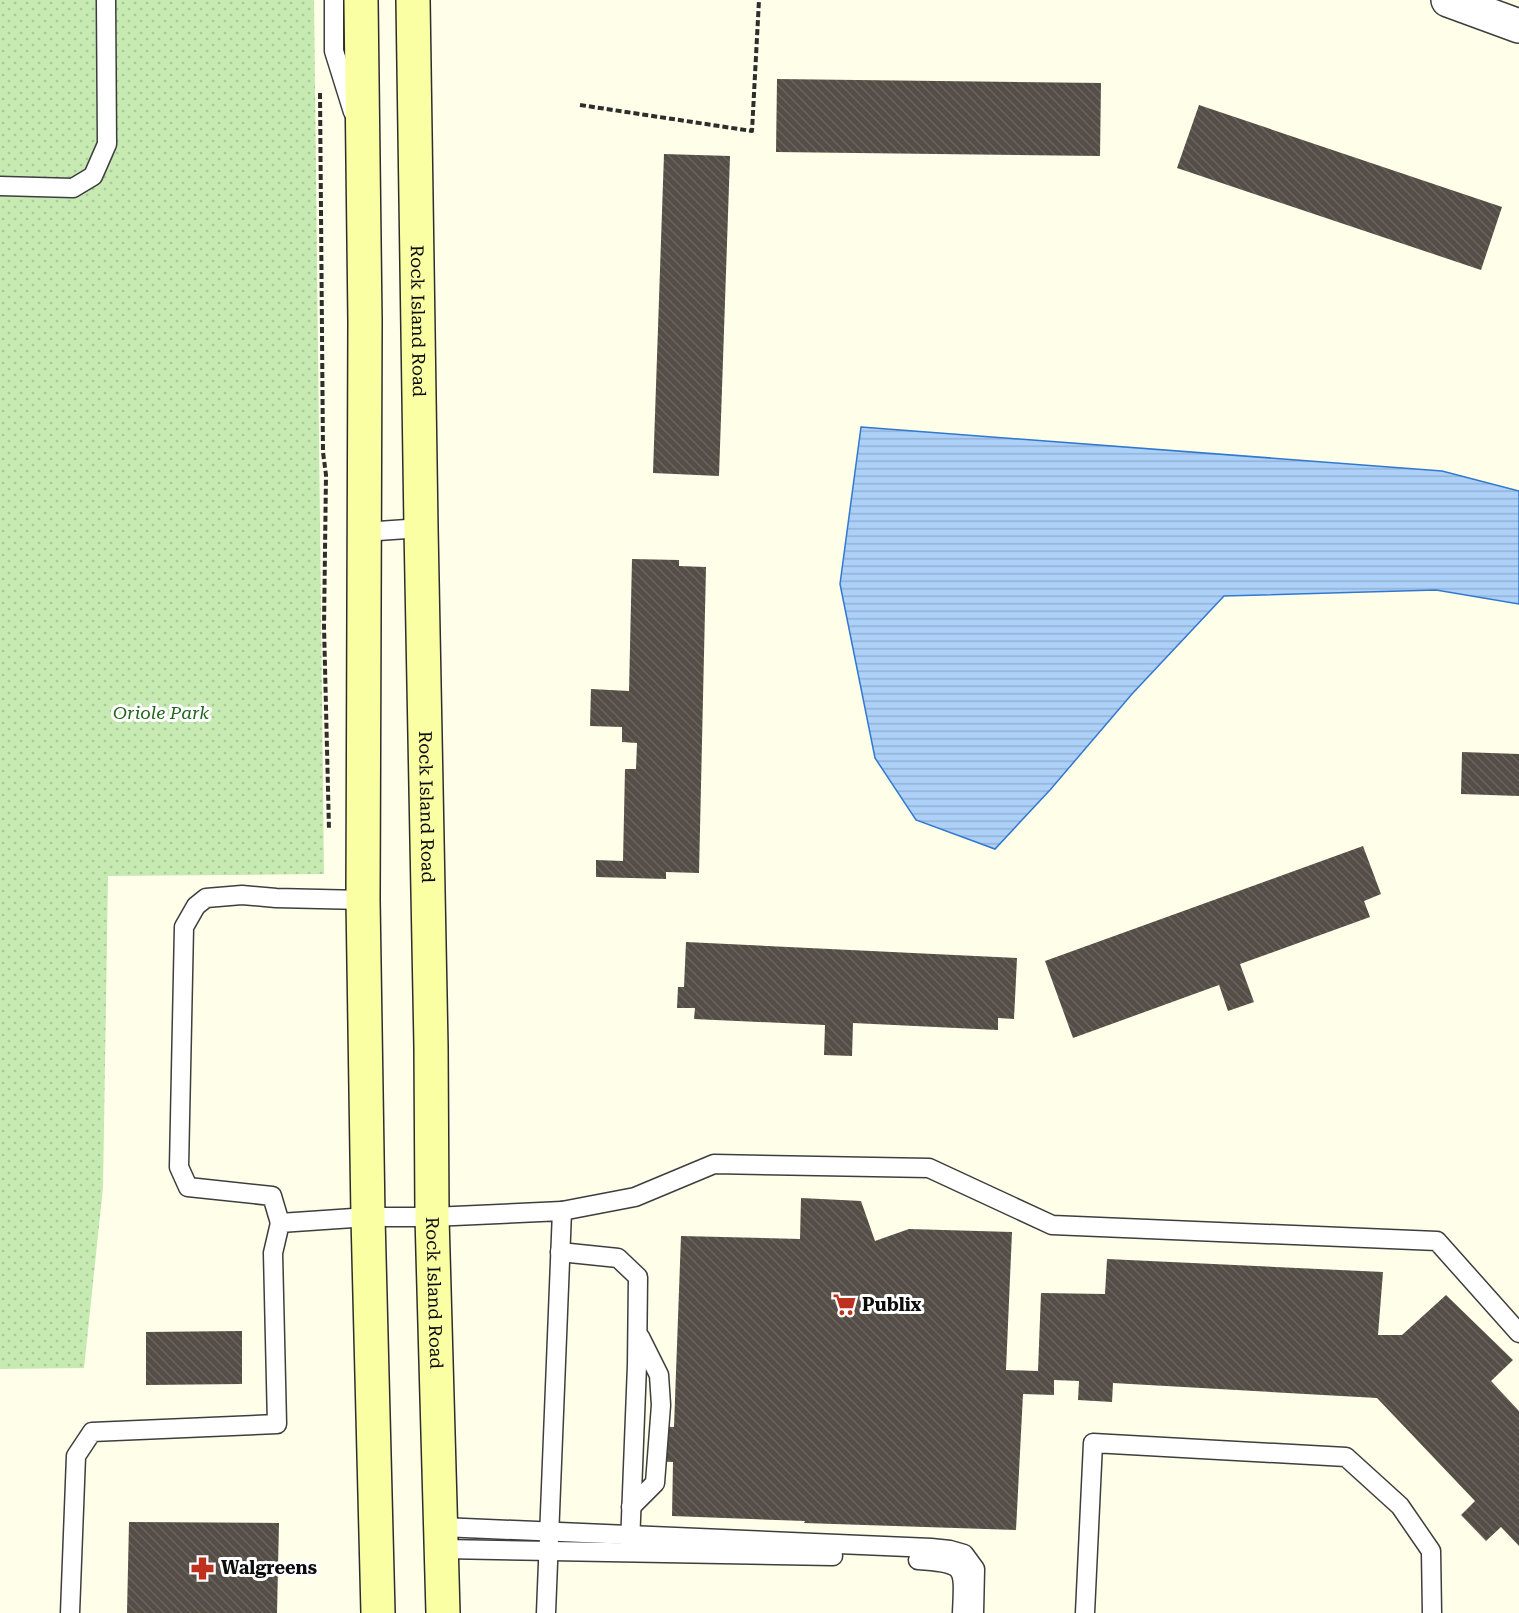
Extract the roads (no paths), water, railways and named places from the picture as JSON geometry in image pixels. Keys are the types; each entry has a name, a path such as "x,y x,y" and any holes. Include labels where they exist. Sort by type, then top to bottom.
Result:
{"main road":[{"path":"361,0 365,321 363,900 378,1613"},
{"name":"Rock Island Road","path":"413,0 431,1035 432,1217 443,1538 443,1613"}],"street":[{"path":"1448,0 1519,26"}],"lane":[{"path":"0,186 73,188 93,176 107,144 106,0"},
{"path":"334,0 334,51 363,147"},
{"path":"364,532 421,528"},
{"path":"70,1613 76,1456 92,1432 277,1424 273,1253 280,1223 273,1197 188,1186 179,1167 184,927 196,906 206,898 242,895 363,900"},
{"path":"280,1223 368,1217 432,1217 562,1211 635,1197 714,1164 929,1168 1052,1225 1437,1241 1519,1333"},
{"path":"546,1613 562,1211"},
{"path":"560,1252 618,1258 638,1277 630,1544"},
{"path":"632,1507 655,1483 661,1405 659,1375 638,1333"},
{"path":"1085,1613 1093,1443 1346,1457 1400,1506 1431,1551 1432,1613"},
{"path":"443,1538 873,1556 940,1561 956,1566 961,1572 962,1613"},
{"path":"443,1538 919,1547 950,1550 964,1554 975,1569 974,1613"}],"water":[{"path":"861,427 1442,471 1519,491 1519,604 1436,590 1224,596 1132,694 1050,790 995,849 916,820 875,758 840,584"}],"place":[{"name":"Publix","path":"844,1305"},
{"name":"Walgreens","path":"203,1568"}],"park label":[{"name":"Oriole Park","path":"161,713"}]}
